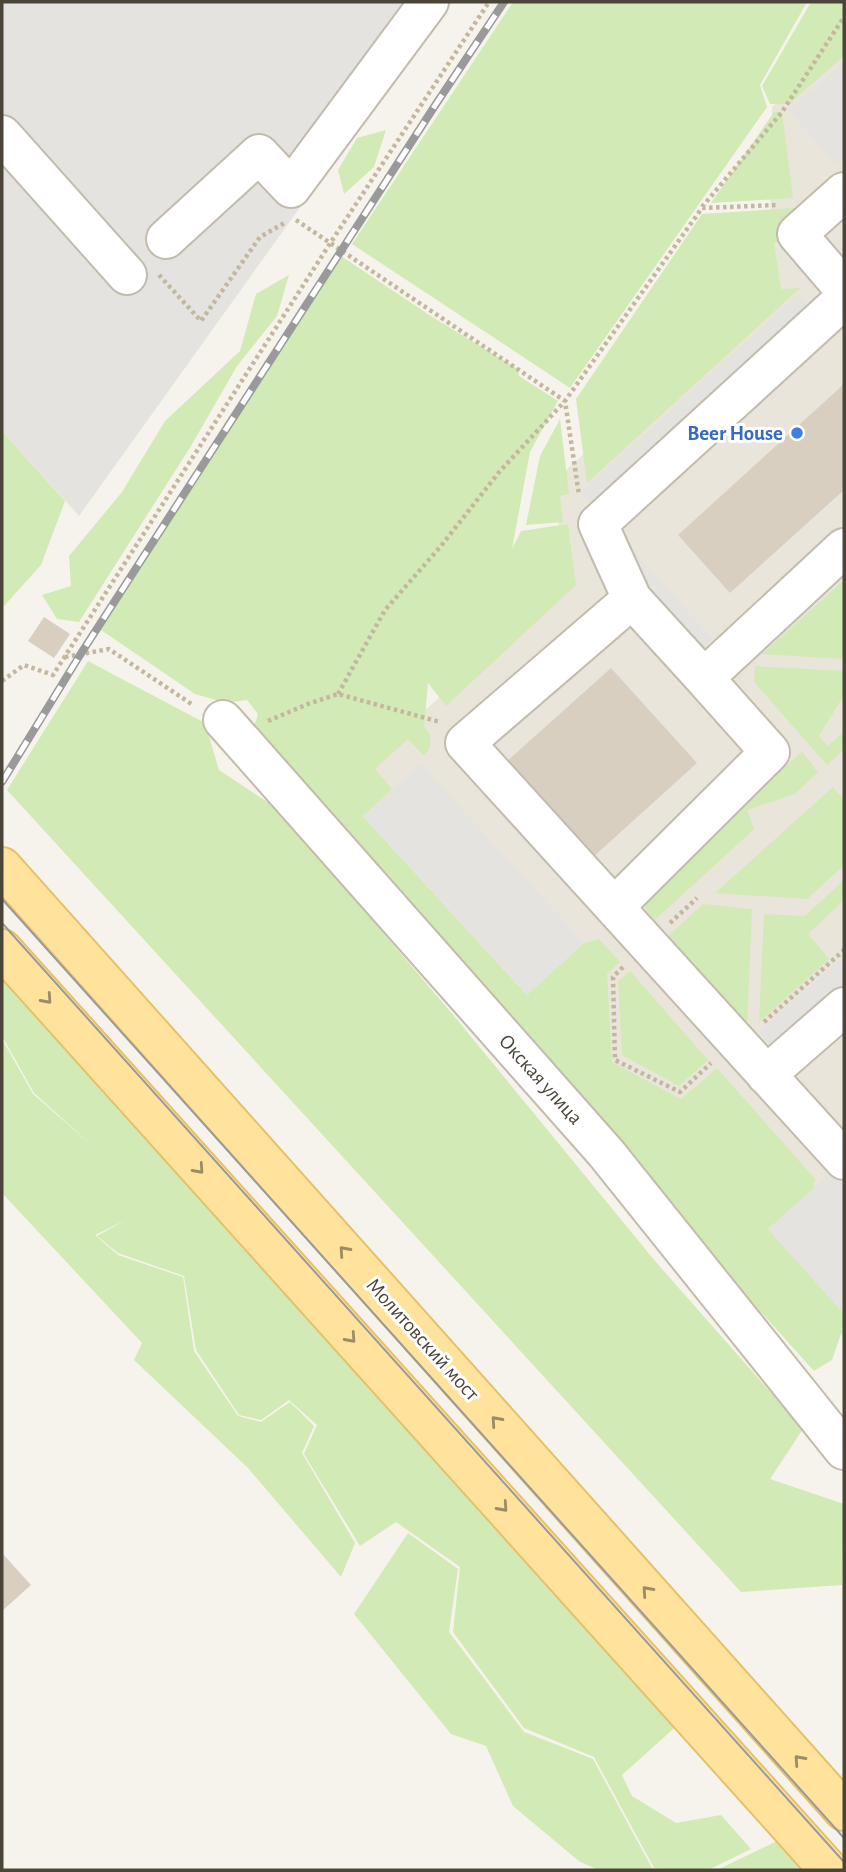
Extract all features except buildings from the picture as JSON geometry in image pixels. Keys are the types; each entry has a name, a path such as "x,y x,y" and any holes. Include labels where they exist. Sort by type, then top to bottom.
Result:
{"main road":[{"name":"Молитовский мост","path":"2,867 844,1811"},
{"path":"2,949 828,1870"}],"street":[{"path":"166,239 259,154 291,188 429,2"},
{"path":"2,135 127,275"},
{"path":"844,192 797,234 844,289"},
{"path":"614,907 770,752 632,599 598,524 844,299"},
{"path":"704,678 844,548"},
{"path":"632,599 466,743 844,1160"},
{"name":"Окская улица","path":"223,720 606,1153 844,1450"},
{"path":"766,1075 844,1007"}],"path":[{"path":"2,681 24,665 53,675 331,242 489,2"},
{"path":"338,694 385,610 441,546 500,471 565,401 702,208 782,112 844,17"},
{"path":"702,208 780,205"},
{"path":"201,321 260,237 293,218 565,401 581,506"},
{"path":"64,657 109,649 187,702 223,720 250,729 338,694 477,733"},
{"path":"759,1026 844,950"},
{"path":"629,962 613,977 615,1060 680,1092 716,1059"}],"shaded area":[{"path":"2,2 436,2 442,9 79,516 2,431"},
{"path":"844,43 844,1338 339,789 563,584 555,480 769,286 772,107"},
{"path":"844,61 844,158 836,164 788,110"},
{"path":"798,294 813,311 595,509 580,493"},
{"path":"631,548 713,639 700,651 618,560"},
{"path":"420,763 584,943 527,995 363,816"},
{"path":"838,961 844,968 844,986 774,1050 758,1032"},
{"path":"835,1169 844,1179 844,1314 768,1229"}],"green space":[{"path":"513,2 807,2 760,85 767,107 570,388 352,244"},
{"path":"811,2 844,2 844,56 789,104 770,104 762,86"},
{"path":"774,112 782,112 793,198 711,203"},
{"path":"386,130 374,167 344,194 338,170 357,138"},
{"path":"794,208 792,240 774,243 781,289 800,288 587,483 576,399 702,214"},
{"path":"341,256 434,318 518,369 519,376 558,401 530,452 512,549 521,531 568,524 576,585 446,706 428,683 424,727 430,734 430,748 424,756 408,739 375,769 392,789 363,816 527,995 584,943 599,939 620,962 607,974 612,1062 681,1099 717,1068 815,1179 813,1190 768,1229 844,1314 844,1325 832,1360 814,1371 336,841 252,734 258,714 247,700 226,703 195,694 101,630"},
{"path":"289,275 277,316 237,366 191,446 79,622 57,619 42,595 71,586 69,556 122,492 165,421 240,351 256,294"},
{"path":"560,419 569,494 560,496 563,522 526,525 540,456"},
{"path":"2,431 65,501 41,565 4,606 2,606"},
{"path":"844,580 844,659 762,654"},
{"path":"88,661 205,723 219,770 278,809 459,1022 655,1261 803,1429 770,1479 844,1504 842,1585 741,1592 7,790"},
{"path":"755,666 844,671 844,695 819,736 828,746 844,731 844,749 827,765 754,682"},
{"path":"802,752 818,772 795,794 747,810 754,829 655,920 644,905 649,888"},
{"path":"833,787 844,800 844,865 807,899 715,893"},
{"path":"844,880 844,900 808,934 829,959 759,1022 764,914 805,916"},
{"path":"703,904 752,909 747,1026 668,936"},
{"path":"630,971 708,1060 679,1086 622,1055 618,981"},
{"path":"2,973 681,1722 622,1775 632,1796 676,1823 721,1815 751,1849 708,1870 654,1868 594,1757 524,1728 453,1632 460,1567 396,1522 360,1546 304,1454 317,1425 289,1400 261,1420 239,1415 196,1350 184,1276 118,1253 97,1236 126,1220 95,1235 118,1255 183,1277 194,1351 238,1416 261,1422 290,1402 314,1426 302,1453 355,1543 341,1577 248,1468 134,1360 142,1343 2,1193 2,1039 33,1094 96,1149 34,1093 2,1036"},
{"path":"408,1533 458,1569 449,1632 524,1732 593,1759 653,1870 599,1870 580,1862 513,1806 486,1746 451,1734 354,1614"},
{"path":"779,1840 807,1870 717,1870"}],"tram line":[{"path":"2,899 844,1838"},
{"path":"2,923 844,1862"}],"railway":[{"path":"2,782 80,655 504,2"}],"place":[{"name":"Beer House","path":"797,433"}]}
